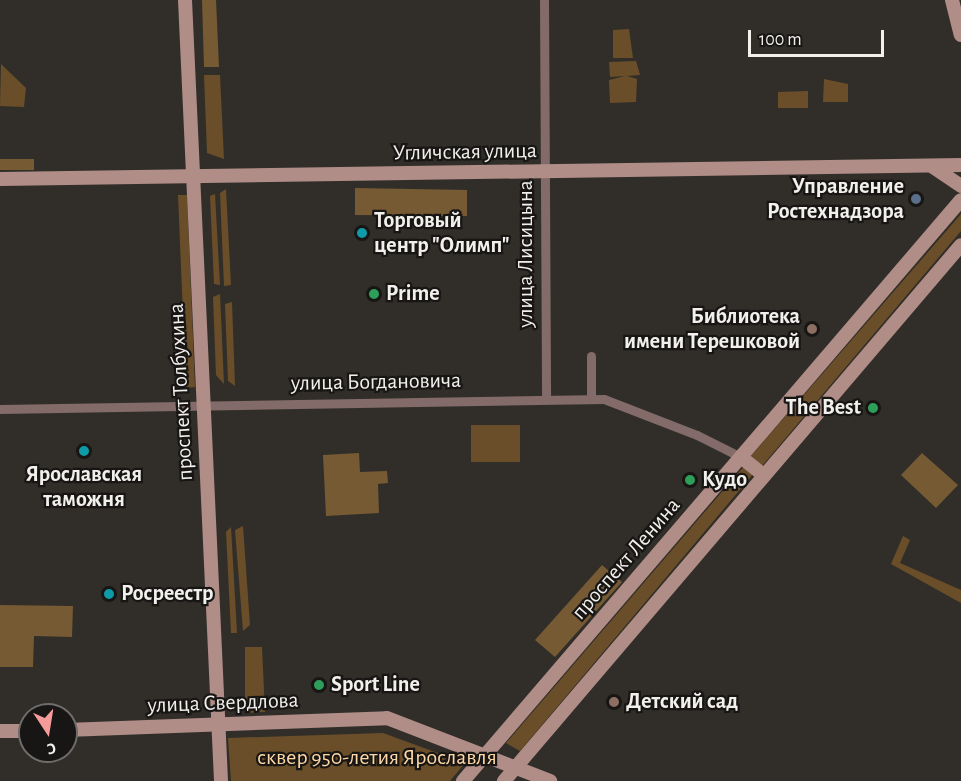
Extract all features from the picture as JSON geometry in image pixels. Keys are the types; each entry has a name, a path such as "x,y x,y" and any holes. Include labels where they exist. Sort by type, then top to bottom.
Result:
{"main road":[{"name":"проспект Толбухина","path":"185,0 191,177 221,781"},
{"path":"952,0 961,35"},
{"name":"Угличская улица","path":"0,179 961,165"},
{"path":"931,167 961,186"},
{"name":"проспект Ленина","path":"463,781 961,200"},
{"path":"504,781 961,245"},
{"path":"741,457 763,475"},
{"name":"улица Свердлова","path":"78,730 387,718 550,781"},
{"path":"0,731 18,731"}],"street":[{"name":"улица Лисицына","path":"544,0 546,399"},
{"path":"591,356 591,399"},
{"name":"улица Богдановича","path":"0,409 591,399 615,401 741,457"}],"green space":[{"path":"629,29 633,58 613,58 613,30"},
{"path":"636,61 640,75 627,76 637,79 636,102 610,103 609,80 625,76 610,77 609,62"},
{"path":"1,64 26,88 24,107 0,106"},
{"path":"204,75 220,75 224,159 207,153"},
{"path":"824,79 848,84 848,102 823,102"},
{"path":"808,91 808,108 778,108 778,92"},
{"path":"226,189 231,285 224,286 220,193"},
{"path":"215,194 220,285 214,284 210,196"},
{"path":"178,195 187,195 195,387 186,388"},
{"path":"961,214 961,231 762,466 751,456"},
{"path":"220,294 224,384 216,375 213,297"},
{"path":"232,302 235,386 228,381 225,304"},
{"path":"471,425 520,425 520,462 471,462"},
{"path":"745,465 754,473 520,751 506,743"},
{"path":"243,526 250,625 243,631 235,530"},
{"path":"231,527 237,633 231,633 226,532"},
{"path":"903,536 910,540 900,563 961,590 961,603 891,564"},
{"path":"245,647 262,647 265,712 245,713"},
{"name":"сквер 950-летия Ярославля","path":"383,733 465,763 450,781 231,781 228,738"}],"shaded area":[{"path":"202,0 216,0 219,67 204,67"},
{"path":"0,159 34,159 34,170 0,170"},
{"path":"355,188 467,190 467,216 355,215"},
{"path":"359,453 360,472 387,471 388,483 378,484 379,513 326,516 323,455"},
{"path":"922,453 958,485 936,508 901,475"},
{"path":"602,565 622,582 555,657 535,640"},
{"path":"0,605 73,606 72,637 34,636 33,667 0,667"}],"place":[{"name":"Управление Ростехнадзора","path":"916,199"},
{"name":"Торговый центр \"Олимп\"","path":"362,233"},
{"name":"Prime","path":"374,294"},
{"name":"Библиотека имени Терешковой","path":"812,329"},
{"name":"The Best","path":"873,408"},
{"name":"Ярославская таможня","path":"84,451"},
{"name":"Кудо","path":"690,480"},
{"name":"Росреестр","path":"109,594"},
{"name":"Sport Line","path":"319,685"},
{"name":"Детский сад","path":"614,702"}]}
